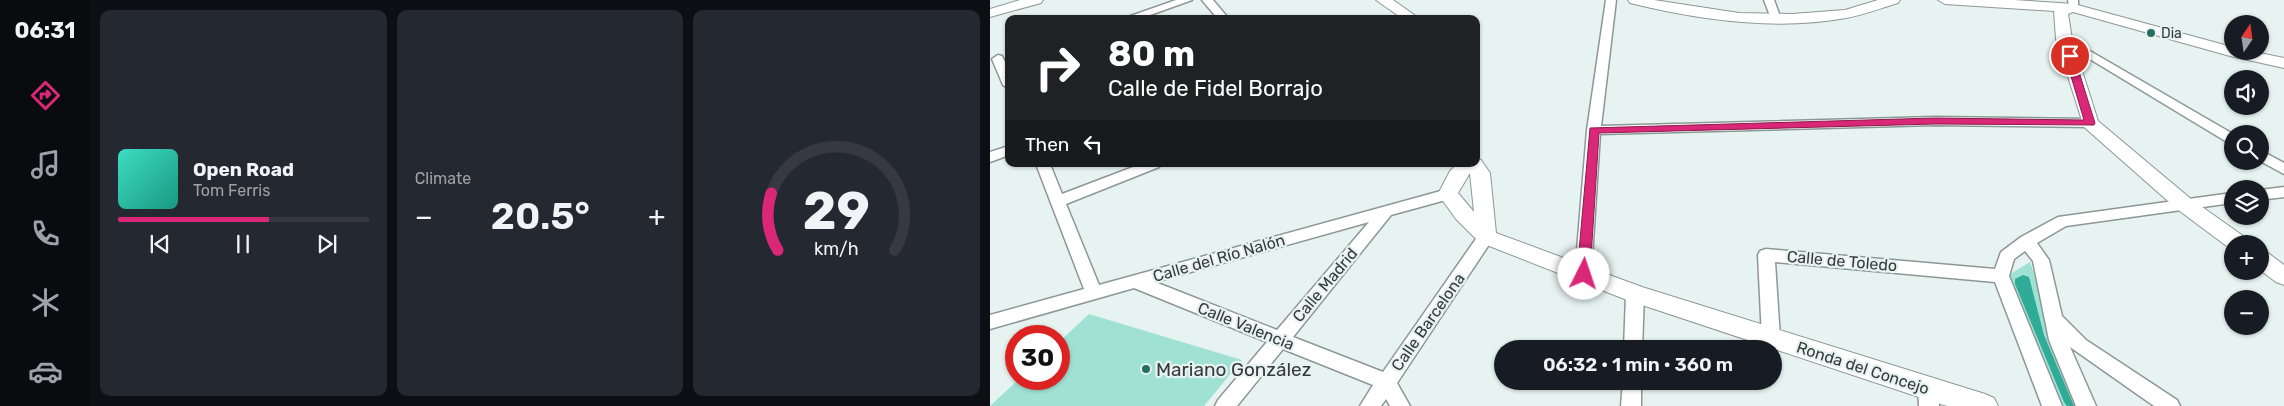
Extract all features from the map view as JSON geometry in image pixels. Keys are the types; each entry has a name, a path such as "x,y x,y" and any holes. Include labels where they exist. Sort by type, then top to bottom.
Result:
{"street":[{"path":"990,13 1036,0"},
{"path":"1140,15 1187,0"},
{"path":"1207,0 1220,15"},
{"path":"1383,0 1407,15"},
{"path":"1584,274 1594,130 1611,0"},
{"path":"1635,0 1681,11 1729,17 1776,19 1846,14 1893,0"},
{"path":"1769,0 1776,19"},
{"path":"1946,0 2074,4 2098,16 2236,53 2284,63"},
{"path":"2074,4 2062,11 2064,39 2090,123 2184,204 2227,235"},
{"path":"2064,39 2224,134"},
{"path":"999,59 1005,74"},
{"path":"1594,130 1935,121 2090,123"},
{"path":"990,157 1005,151"},
{"path":"2269,160 2284,169"},
{"path":"1044,167 1094,293"},
{"path":"1059,201 1146,167"},
{"path":"1465,167 1457,176 1448,194 1463,214 1486,238"},
{"path":"1476,167 1480,173 1486,238"},
{"path":"2269,194 2284,192"},
{"name":"Calle del Río Nalón","path":"990,322 1448,194"},
{"path":"2052,406 2001,276 2007,256 2027,241 2063,221 2224,199"},
{"name":"Calle Madrid","path":"1225,406 1387,210"},
{"name":"Ronda del Concejo","path":"1486,238 1635,294 1771,338 1928,398 1985,406"},
{"name":"Calle Barcelona","path":"1370,406 1486,238"},
{"path":"2027,241 2040,260 2058,340 2086,406"},
{"name":"Calle de Toledo","path":"1771,338 1766,255 2001,276"},
{"path":"2269,265 2284,276"},
{"name":"Calle Valencia","path":"1136,282 1386,382"},
{"path":"1633,340 1635,294"},
{"path":"2053,318 2080,345 2170,406"},
{"path":"1386,382 1400,406"},
{"path":"1631,406 1632,390"}],"shaded area":[{"path":"2030,262 2080,406 2058,406 2014,296 2009,275"},
{"path":"2023,275 2029,277 2044,335 2074,406 2067,406 2064,402 2015,284 2015,279"},
{"name":"Mariano González","path":"1089,314 1242,360 1204,406 990,406 1007,390 1070,390 1070,332"}],"place":[{"name":"Dia","path":"2151,33"},
{"name":"Mariano González","path":"1146,369"}],"route":[{"path":"1584,274 1594,130 1935,121 2090,123 2070,56"}]}
